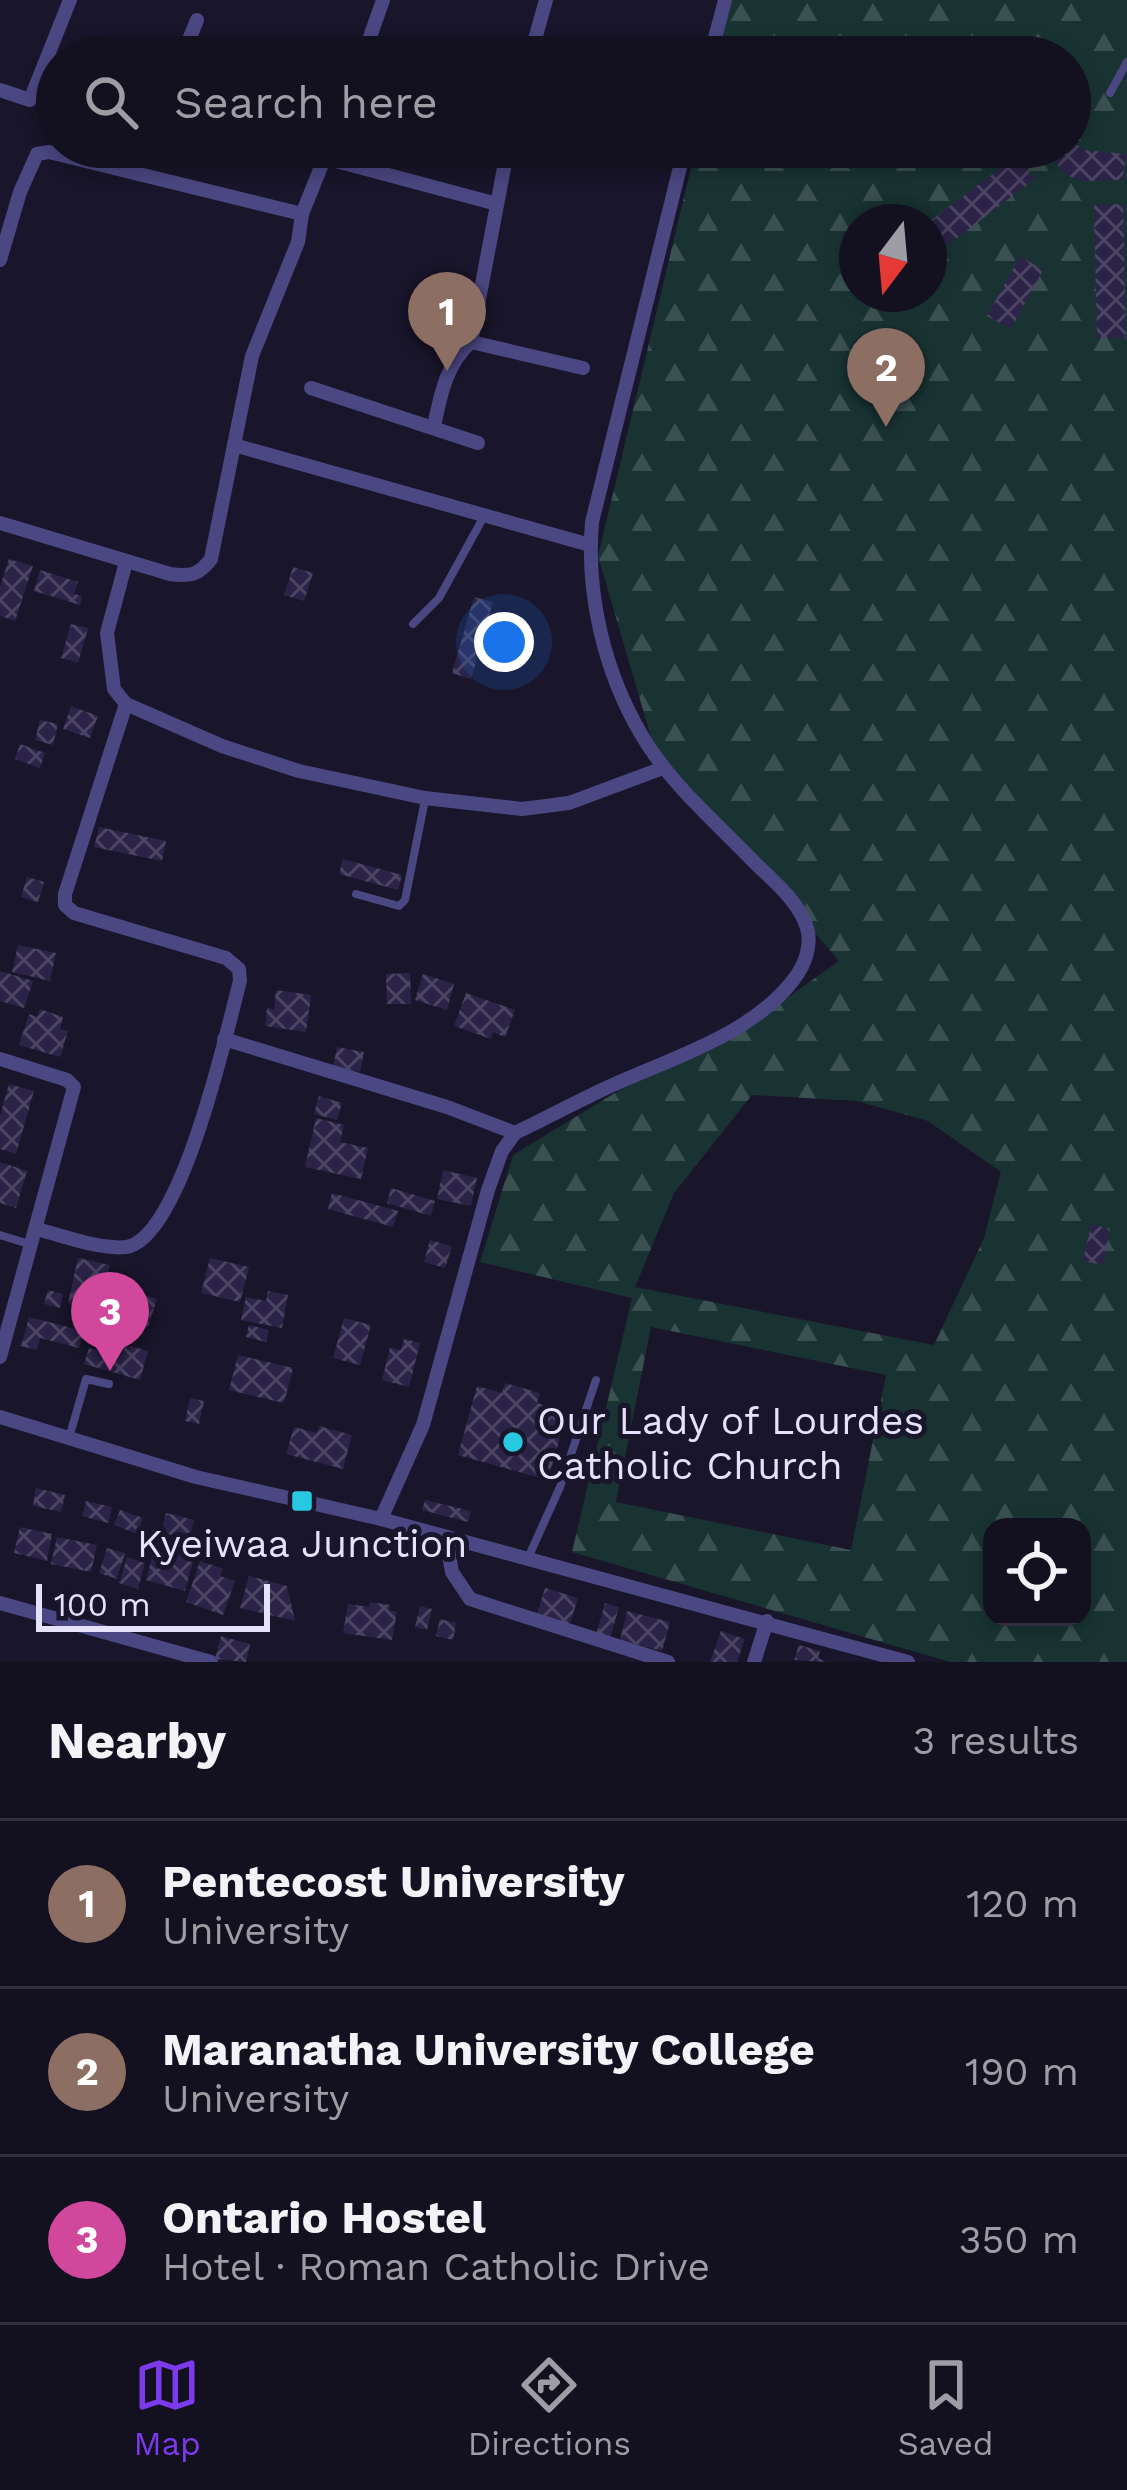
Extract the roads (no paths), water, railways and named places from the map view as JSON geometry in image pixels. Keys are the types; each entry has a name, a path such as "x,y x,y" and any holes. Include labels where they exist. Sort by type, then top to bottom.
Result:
{"street":[{"path":"56,36 70,0"},
{"path":"370,36 383,0"},
{"path":"536,36 547,0"},
{"path":"716,36 725,0"},
{"path":"191,36 197,20"},
{"path":"0,90 30,100 36,85"},
{"path":"0,260 36,156"},
{"path":"121,168 302,214"},
{"path":"0,523 184,576 203,571 212,559 252,356 298,242 302,214 321,168"},
{"path":"376,168 497,205"},
{"path":"434,426 447,375 457,354 471,342 504,168"},
{"path":"381,1519 423,1425 488,1190 502,1151 515,1133 722,1038 784,992 804,962 808,929 801,914 663,768 638,729 617,681 589,579 592,523 680,168"},
{"path":"471,342 583,368"},
{"path":"310,388 478,443"},
{"path":"234,445 483,518 590,544"},
{"path":"126,562 107,633 114,689 126,704 256,760 425,798 522,809 569,803 663,768"},
{"path":"33,1237 123,1247 148,1235 179,1183 240,981 239,969 226,958 74,913 65,905 126,704"},
{"path":"224,1039 447,1107 515,1133"},
{"path":"0,1059 68,1080 74,1087 0,1357"},
{"path":"0,1417 196,1477 381,1519 908,1662"},
{"path":"446,1538 452,1572 470,1599 668,1662"},
{"path":"0,1603 211,1662"},
{"path":"754,1662 767,1621"}],"lane":[{"path":"1110,93 1127,62"},
{"path":"412,624 439,598 483,518"},
{"path":"356,894 390,906 405,900 425,798"},
{"path":"0,1235 33,1237"},
{"path":"69,1438 86,1379 109,1384"},
{"path":"527,1559 560,1487 596,1380"}],"place":[{"name":"Pentecost University","path":"447,371"},
{"name":"Maranatha University College","path":"886,427"},
{"name":"Ontario Hostel","path":"110,1371"},
{"name":"Our Lady of Lourdes Catholic Church","path":"513,1442"},
{"name":"Kyeiwaa Junction","path":"302,1501"}]}
